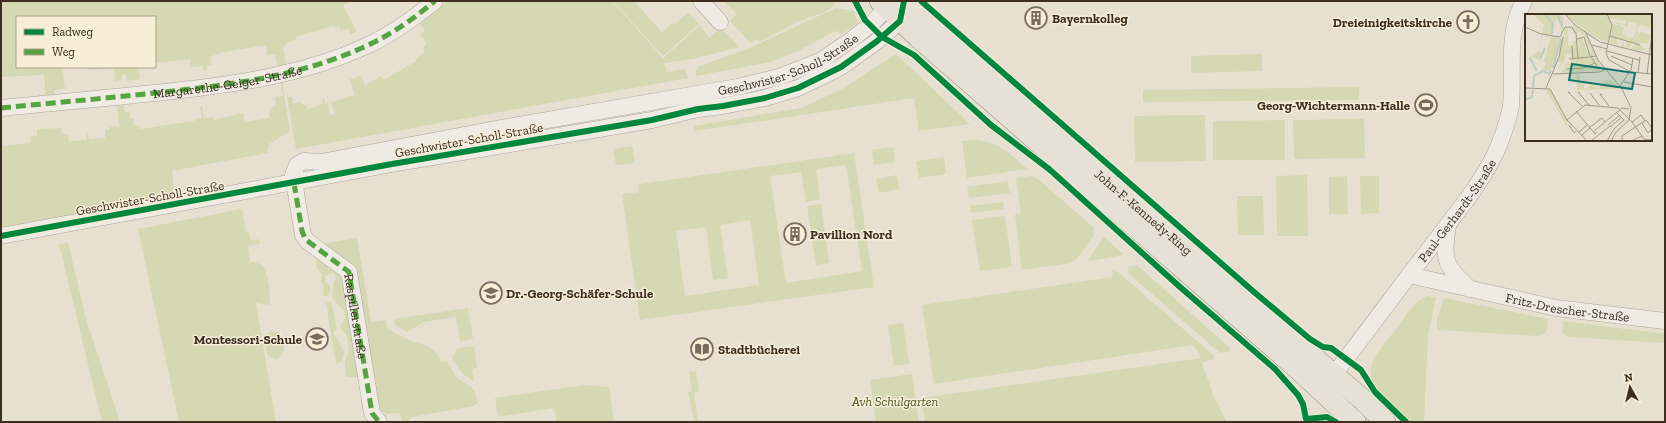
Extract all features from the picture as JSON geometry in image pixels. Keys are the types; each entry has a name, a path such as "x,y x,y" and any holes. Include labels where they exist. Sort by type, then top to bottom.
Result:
{"main road":[{"name":"John-F.-Kennedy-Ring","path":"895,6 1327,383 1385,422"},
{"name":"John-F.-Kennedy-Ring","path":"1327,383 1355,422"}],"street":[{"name":"Margarethe-Geiger-Straße","path":"1,108 146,95 222,85 294,72 330,61 377,41 411,21 436,1"},
{"path":"701,1 720,22"},
{"name":"Paul-Gerhardt-Straße","path":"1327,383 1448,223 1488,166 1508,120 1511,100 1514,26 1517,14 1524,1"},
{"name":"Geschwister-Scholl-Straße","path":"294,183 293,170 296,164 304,161 321,162 422,142 737,87 790,73 820,61 851,40 895,6"},
{"name":"Geschwister-Scholl-Straße","path":"1,236 765,98 798,88 841,67 876,42 895,6"},
{"path":"670,116 669,108 672,98"},
{"name":"Raspillerstraße","path":"294,183 302,231 305,239 349,272 372,413 379,422"},
{"path":"1448,223 1444,250 1447,262 1455,275 1470,289"},
{"name":"Fritz-Drescher-Straße","path":"1409,275 1556,308 1665,321"}],"green space":[{"path":"1,1 351,1 343,6 357,32 350,34 348,29 341,30 339,26 334,28 333,26 295,37 296,40 286,43 287,45 283,46 287,68 278,69 275,54 267,56 266,46 260,46 220,53 210,57 211,65 207,65 207,69 203,70 202,66 191,67 190,59 156,63 156,16 16,16 16,68 62,68 65,89 54,90 54,98 46,99 44,75 1,77"},
{"path":"447,1 612,1 663,58 700,25 709,38 721,28 740,47 693,59 664,63 667,72 685,69 688,78 296,149 287,97 292,97 293,104 300,102 308,109 323,104 322,99 324,98 325,104 328,103 330,115 335,114 331,102 355,95 350,79 361,76 360,72 365,85 381,76 384,80 416,61 415,59 425,52 423,47 427,44 420,34 425,31 419,22"},
{"path":"613,1 634,1 662,32 672,23 674,25 688,12 699,24 663,56"},
{"path":"724,1 834,1 835,5 825,12 799,21 759,42 756,39 751,43 730,21 737,14"},
{"path":"836,8 853,11 858,23 842,34 835,31 800,50 770,62 696,76 696,70 699,66 747,49"},
{"path":"896,54 970,124 919,131 914,98 695,131 694,126 801,108 842,89"},
{"path":"1262,54 1262,71 1191,73 1191,56"},
{"path":"87,68 114,68 88,70"},
{"path":"114,68 139,68 140,79 127,81 126,74 121,75 122,80 115,81"},
{"path":"280,80 282,80 290,131 269,144 267,153 172,171 175,197 1,230 1,146 30,143 31,136 37,136 37,129 61,128 62,134 68,134 69,141 87,140 87,133 89,139 105,138 105,130 110,129 110,127 119,126 117,103 123,102 125,112 130,112 130,119 133,119 134,126 139,125 140,129 194,121 194,119 202,118 200,106 202,106 204,118 214,117 214,120 243,113 245,122 270,118 269,110 276,105 275,97 283,96"},
{"path":"1359,87 1359,100 1143,102 1143,90"},
{"path":"1205,115 1206,161 1135,162 1134,116"},
{"path":"1364,119 1365,158 1294,159 1293,120"},
{"path":"1285,120 1285,160 1213,160 1213,121"},
{"path":"977,140 999,146 1027,169 967,178 962,141"},
{"path":"632,146 635,163 616,165 613,149"},
{"path":"893,147 895,162 874,165 872,150"},
{"path":"854,153 874,287 640,320 622,194 639,192 638,185","holes":["846,165 862,271 786,283 770,176 801,172 806,202 820,199 816,169","750,220 759,285 685,296 676,231 706,227 713,280 728,278 720,225"]},
{"path":"944,157 946,174 919,178 916,161"},
{"path":"897,175 899,189 879,193 876,179"},
{"path":"1307,175 1308,236 1277,236 1276,176"},
{"path":"1032,176 1037,178 1093,227 1094,235 1076,260 1065,264 1022,270 1015,214 1021,213 1016,178"},
{"path":"1347,176 1348,214 1329,214 1329,177"},
{"path":"1360,176 1379,176 1379,213 1361,214"},
{"path":"1008,181 1010,193 969,198 967,187"},
{"path":"1237,196 1263,196 1264,235 1238,235"},
{"path":"1003,202 1004,209 971,213 970,206"},
{"path":"821,204 829,263 816,265 807,206"},
{"path":"242,209 246,233 249,232 251,241 259,239 260,244 248,246 250,262 258,263 264,268 269,287 269,305 256,303 276,422 179,422 138,229"},
{"path":"1005,216 1012,267 980,271 972,220"},
{"path":"1104,237 1124,255 1089,261 1088,260"},
{"path":"357,238 371,322 386,320 387,328 407,339 431,348 442,362 447,361 456,377 475,390 477,401 481,400 474,406 412,417 408,421 402,422 400,413 387,414 379,411 356,268 322,244"},
{"path":"68,243 87,322 120,422 102,422 59,244"},
{"path":"315,256 341,275 358,377 346,377 345,361 349,350 347,336 340,327 345,316 344,312 334,300 332,295 333,284 336,277 332,273 325,276 325,282 330,285 331,289 328,296 323,296 324,287 321,280 322,274 317,268"},
{"path":"1137,265 1230,348 1230,351 1220,353 1129,274 1128,267"},
{"path":"1113,269 1214,356 1213,359 1202,363 1215,399 1227,422 925,422 921,398 1201,358 1193,345 934,384 922,305 1112,277"},
{"path":"1427,296 1436,297 1428,336 1424,422 1411,422 1382,396 1372,379 1371,370 1373,361 1383,345 1413,306"},
{"path":"1444,298 1548,319 1547,329 1545,334 1537,336 1437,330 1437,320"},
{"path":"331,302 337,328 333,333 345,352 340,363 336,364 326,303"},
{"path":"468,308 473,339 460,341 456,317 424,322 407,332 395,325 394,319"},
{"path":"1563,321 1665,334 1665,343 1568,337 1562,334"},
{"path":"903,323 909,364 894,366 888,325"},
{"path":"270,331 277,331 282,337 283,341 284,350 280,357 276,359 268,356 266,349 265,339 267,333"},
{"path":"474,346 477,368 472,369 474,382 462,373 452,358 453,354 457,350 463,347"},
{"path":"696,371 699,392 694,393 698,421 694,421 688,392 692,391 689,372"},
{"name":"Avh Schulgarten","path":"912,374 919,422 876,422 870,380"},
{"path":"584,385 609,387 614,422 557,422 554,408 498,417 495,398"}],"marked path":[{"path":"1,108 137,95 205,87 275,76 320,64 364,47 401,26 435,1"},
{"path":"294,183 302,231 305,239 349,272 372,413 379,422"}],"cycle path":[{"path":"855,1 865,20 882,37 914,55 991,125 1049,169 1180,287 1275,369 1298,395 1303,404 1306,419 1327,417 1336,422"},
{"path":"1,236 392,164 652,120 698,109 765,98 798,88 841,67 876,42 900,21 904,1"},
{"path":"921,1 1254,292 1310,339 1323,347 1331,348 1361,370 1375,392 1406,422"}],"place":[{"name":"Bayernkolleg","path":"1036,18"},
{"name":"Dreieinigkeitskirche","path":"1468,22"},
{"name":"Georg-Wichtermann-Halle","path":"1426,105"},
{"name":"Pavillion Nord","path":"795,234"},
{"name":"Dr.-Georg-Schäfer-Schule","path":"491,293"},
{"name":"Montessori-Schule","path":"317,339"},
{"name":"Stadtbücherei","path":"702,349"}]}
